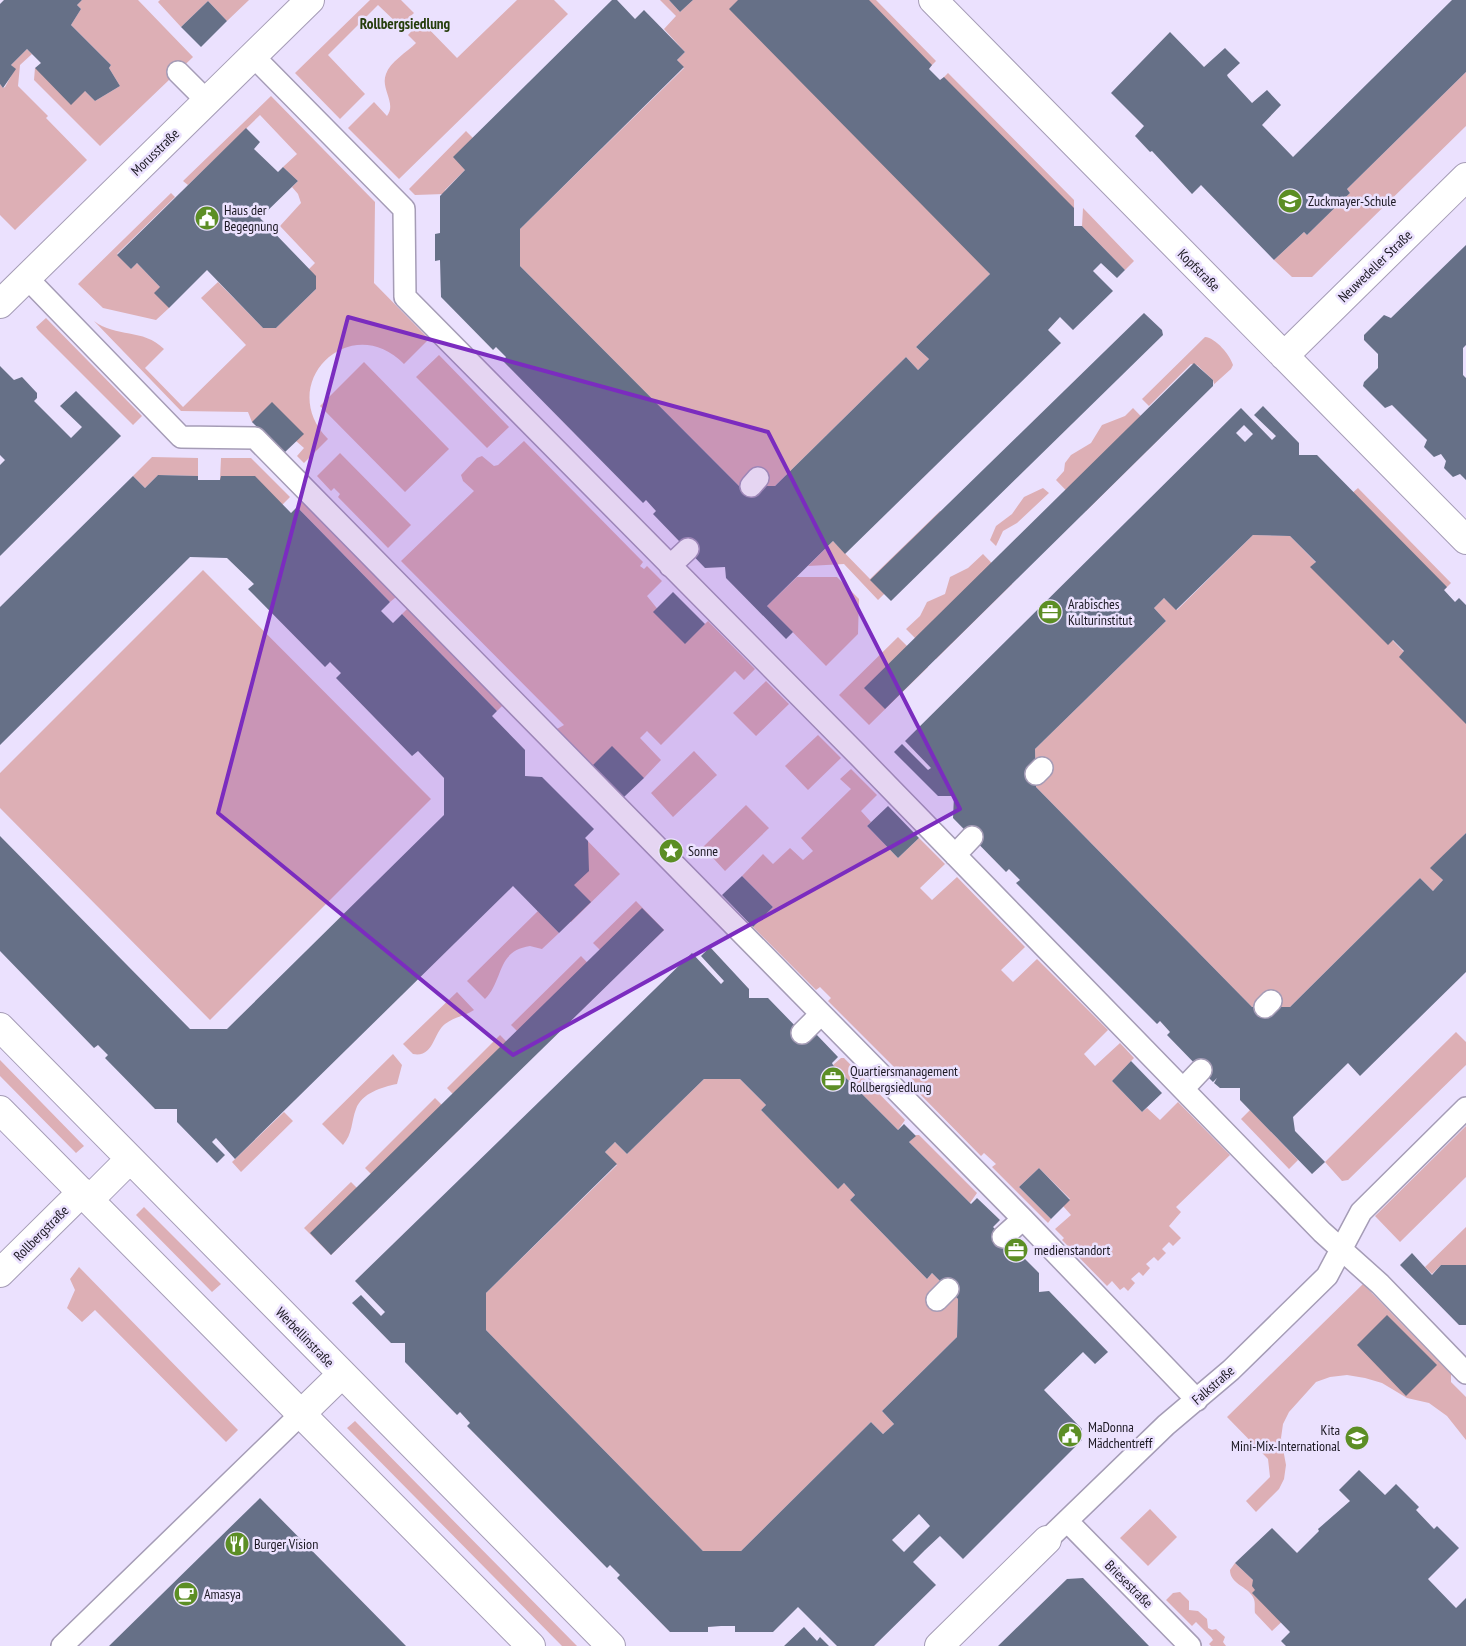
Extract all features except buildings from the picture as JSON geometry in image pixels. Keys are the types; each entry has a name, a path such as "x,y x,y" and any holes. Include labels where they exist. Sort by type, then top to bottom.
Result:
{"street":[{"name":"Morusstraße","path":"0,304 310,0"},
{"name":"Kopfstraße","path":"933,0 1466,540"},
{"name":"Neuwedeller Straße","path":"1284,356 1466,176"},
{"name":"Werbellinstraße","path":"0,1027 611,1646"},
{"path":"0,1110 531,1646"},
{"name":"Rollbergstraße","path":"0,1273 86,1196 130,1160"},
{"path":"301,1414 342,1374"},
{"name":"Falkstraße","path":"939,1646 1047,1540"}],"lane":[{"path":"253,56 404,210 405,298 1183,1089 1341,1249 1380,1284 1466,1373"},
{"path":"178,72 207,101"},
{"path":"27,278 181,437 255,438 1023,1219 1197,1400"},
{"path":"670,566 688,549"},
{"path":"954,855 972,837"},
{"path":"802,1033 821,1014"},
{"path":"1183,1089 1202,1070"},
{"name":"Falkstraße","path":"1047,1540 1166,1425 1231,1370 1326,1276 1361,1212 1466,1108"},
{"path":"1003,1237 1023,1219"},
{"path":"62,1646 301,1414"},
{"name":"Briesestraße","path":"1067,1521 1190,1646"}],"highlighted area":[{"path":"348,317 768,432 960,809 513,1055 218,813"}],"shaded area":[{"path":"82,0 138,0 193,57 100,146 34,80 35,68 85,91 95,101 120,86 109,68 111,65 71,25 81,9 77,5"},
{"path":"160,0 249,0 227,21 208,1 181,27 158,2"},
{"path":"370,0 401,0 414,13 400,26 378,5 328,55 365,94 340,119 295,73"},
{"path":"517,0 554,0 568,14 399,179 348,128 374,102 387,116 390,106 385,85 386,74 395,61 416,43 408,35 421,21 457,58"},
{"path":"660,0 669,0 680,12 693,0 761,0 990,274 916,347 929,359 918,370 906,357 775,486 739,486 520,266 520,229 684,68 677,60 685,52 664,29 676,16"},
{"path":"862,0 876,0 936,61 929,68"},
{"path":"27,49 32,54 20,65 18,86 87,160 15,230 0,215 0,84 3,88 5,87 15,69 11,65"},
{"path":"1466,72 1466,126 1312,277 1292,277 1274,260 1304,232 1307,235 1350,193 1347,189"},
{"path":"948,73 1074,200 1074,215 941,80"},
{"path":"271,96 375,202 374,283 429,339 404,364 383,349 362,345 342,349 326,360 314,377 309,396 314,418 328,439 304,463 297,456 304,448 296,441 252,422 248,412 181,411 94,321 111,330 147,338 156,342 164,349 145,368 183,407 246,345 201,298 218,282 263,328 276,328 316,289 309,269 315,263 280,226 301,203 298,194 292,187 298,181 283,167 297,154 260,115 188,185 183,181"},
{"path":"466,131 473,138 465,170 445,190 444,194 415,195 409,189"},
{"path":"171,193 175,197 117,254 131,269 137,263 160,287 169,308 156,320 103,308 78,284"},
{"path":"1083,208 1134,261 1125,270 1082,226"},
{"path":"46,318 142,416 133,425 38,330 36,327"},
{"path":"1205,337 1214,340 1226,352 1233,365 1231,369 1211,387 1214,384 1213,380 1197,365 1191,364 1149,406 1142,399"},
{"path":"439,355 509,427 487,448 416,377"},
{"path":"364,362 449,449 405,492 320,406"},
{"path":"1133,408 1161,437 1086,511 1056,480 1064,471 1065,463 1071,455 1091,443 1102,425 1125,416"},
{"path":"524,441 643,562 640,566 644,569 647,566 662,581 647,596 685,643 708,621 755,669 744,680 735,671 661,745 647,731 640,738 661,760 644,778 592,766 557,729 564,725 401,561 474,491 463,481 461,475 477,458 482,456 494,466 498,465"},
{"path":"340,453 411,525 388,548 338,497 340,494 334,488 331,491 317,476"},
{"path":"152,457 198,458 198,476 158,475 145,488 133,476"},
{"path":"221,458 251,458 290,497 279,508 220,480"},
{"path":"1043,488 1049,493 1017,523 1003,531 996,546 990,540 996,526 1012,514 1024,497"},
{"path":"1358,488 1451,583 1444,590 1350,495"},
{"path":"302,502 396,597 390,602 297,507"},
{"path":"940,511 954,525 878,600 844,564 808,566 833,541 870,579"},
{"path":"1253,535 1290,536 1466,715 1466,833 1431,868 1443,880 1433,891 1420,878 1290,1007 1252,1007 1036,787 1035,749 1166,621 1154,608 1164,598 1177,610"},
{"path":"983,554 1012,584 936,659 906,629 920,616 927,602 945,594 950,577 968,568"},
{"path":"203,570 431,799 210,1020 0,808 0,773"},
{"path":"797,577 837,577 859,599 858,634 826,666 767,606"},
{"path":"408,608 503,705 497,711 402,614"},
{"path":"898,637 928,667 869,725 839,695"},
{"path":"766,681 789,704 756,736 733,713"},
{"path":"818,735 841,758 808,790 785,766"},
{"path":"694,751 717,775 673,817 651,793"},
{"path":"851,769 877,795 861,811 871,822 867,826 898,858 919,838 945,864 920,888 932,900 957,877 1025,947 1001,970 1013,982 1037,959 1108,1030 1084,1054 1095,1066 1120,1043 1134,1058 1112,1081 1142,1112 1147,1108 1160,1120 1178,1102 1230,1155 1176,1207 1181,1212 1169,1226 1181,1238 1173,1246 1169,1242 1162,1249 1166,1253 1158,1261 1154,1257 1146,1264 1150,1268 1143,1276 1139,1272 1131,1279 1135,1283 1128,1291 1124,1287 1120,1290 1112,1281 1107,1286 1062,1240 1064,1238 1055,1229 1071,1215 1063,1206 1070,1199 1039,1168 1019,1187 1051,1219 1048,1223 992,1167 996,1164 984,1153 981,1156 910,1084 913,1080 901,1068 898,1071 828,1001 831,998 820,987 816,990 753,927 773,907 742,876 763,854 773,864 790,848 803,860 813,851 801,838 851,789 840,779"},
{"path":"746,805 769,828 725,871 703,847"},
{"path":"573,826 620,874 571,922 525,874"},
{"path":"636,901 664,930 621,971 593,943"},
{"path":"538,911 559,933 542,949 530,946 519,949 511,954 485,999 467,981"},
{"path":"581,956 608,984 538,1052 511,1025"},
{"path":"457,992 474,1010 445,1024 429,1049 420,1054 413,1054 403,1044"},
{"path":"1456,1032 1466,1042 1466,1065 1348,1180 1342,1181 1325,1162"},
{"path":"500,1035 527,1063 473,1115 447,1088"},
{"path":"393,1054 402,1065 397,1084 379,1089 359,1103 350,1132 343,1145 322,1124"},
{"path":"841,1058 844,1058 905,1120 898,1130 833,1065"},
{"path":"0,1060 84,1146 76,1153 0,1076"},
{"path":"704,1079 740,1079 766,1105 761,1110 838,1188 844,1183 855,1195 850,1200 927,1279 932,1273 958,1299 957,1337 882,1411 894,1424 883,1434 871,1422 741,1551 703,1551 486,1330 486,1293 617,1165 605,1152 615,1142 627,1154"},
{"path":"435,1098 463,1126 392,1195 365,1168"},
{"path":"1250,1110 1298,1160 1289,1169 1241,1119"},
{"path":"284,1112 293,1121 241,1172 232,1162"},
{"path":"1466,1126 1466,1177 1400,1242 1375,1216"},
{"path":"916,1135 919,1135 977,1193 970,1203 909,1142"},
{"path":"351,1182 378,1209 331,1255 304,1228"},
{"path":"144,1207 221,1284 212,1292 136,1215"},
{"path":"1466,1227 1466,1265 1441,1265 1432,1274 1425,1267"},
{"path":"79,1267 238,1430 226,1442 95,1310 82,1322 67,1308 75,1290 70,1279"},
{"path":"1363,1284 1451,1374 1451,1382 1466,1397 1466,1440 1447,1416 1429,1403 1407,1398 1382,1383 1365,1378 1347,1375 1330,1377 1316,1382 1289,1412 1283,1424 1281,1438 1286,1465 1284,1479 1279,1489 1256,1512 1246,1501 1270,1477 1268,1459 1227,1417"},
{"path":"355,1421 577,1646 562,1646 347,1428"},
{"path":"1150,1509 1177,1537 1148,1566 1120,1538"},
{"path":"1235,1563 1253,1580 1256,1577 1291,1613 1272,1631 1255,1613 1253,1597 1250,1593 1233,1579 1230,1570"},
{"path":"1180,1592 1189,1601 1189,1610 1198,1611 1207,1619 1208,1628 1216,1629 1225,1637 1223,1642 1226,1646 1211,1646 1209,1644 1213,1640 1211,1637 1196,1622 1192,1626 1166,1600 1173,1593"}],"place":[{"name":"Zuckmayer-Schule","path":"1290,201"},
{"name":"Haus der Begegnung","path":"207,218"},
{"name":"Arabisches Kulturinstitut","path":"1050,612"},
{"name":"Sonne","path":"671,851"},
{"name":"Quartiersmanagement Rollbergsiedlung","path":"833,1079"},
{"name":"medienstandort","path":"1016,1250"},
{"name":"MaDonna Mädchentreff","path":"1070,1435"},
{"name":"Kita Mini-Mix-International","path":"1357,1438"},
{"name":"Burger Vision","path":"237,1544"},
{"name":"Amasya","path":"186,1594"}],"district":[{"name":"Rollbergsiedlung","path":"405,23"}]}
